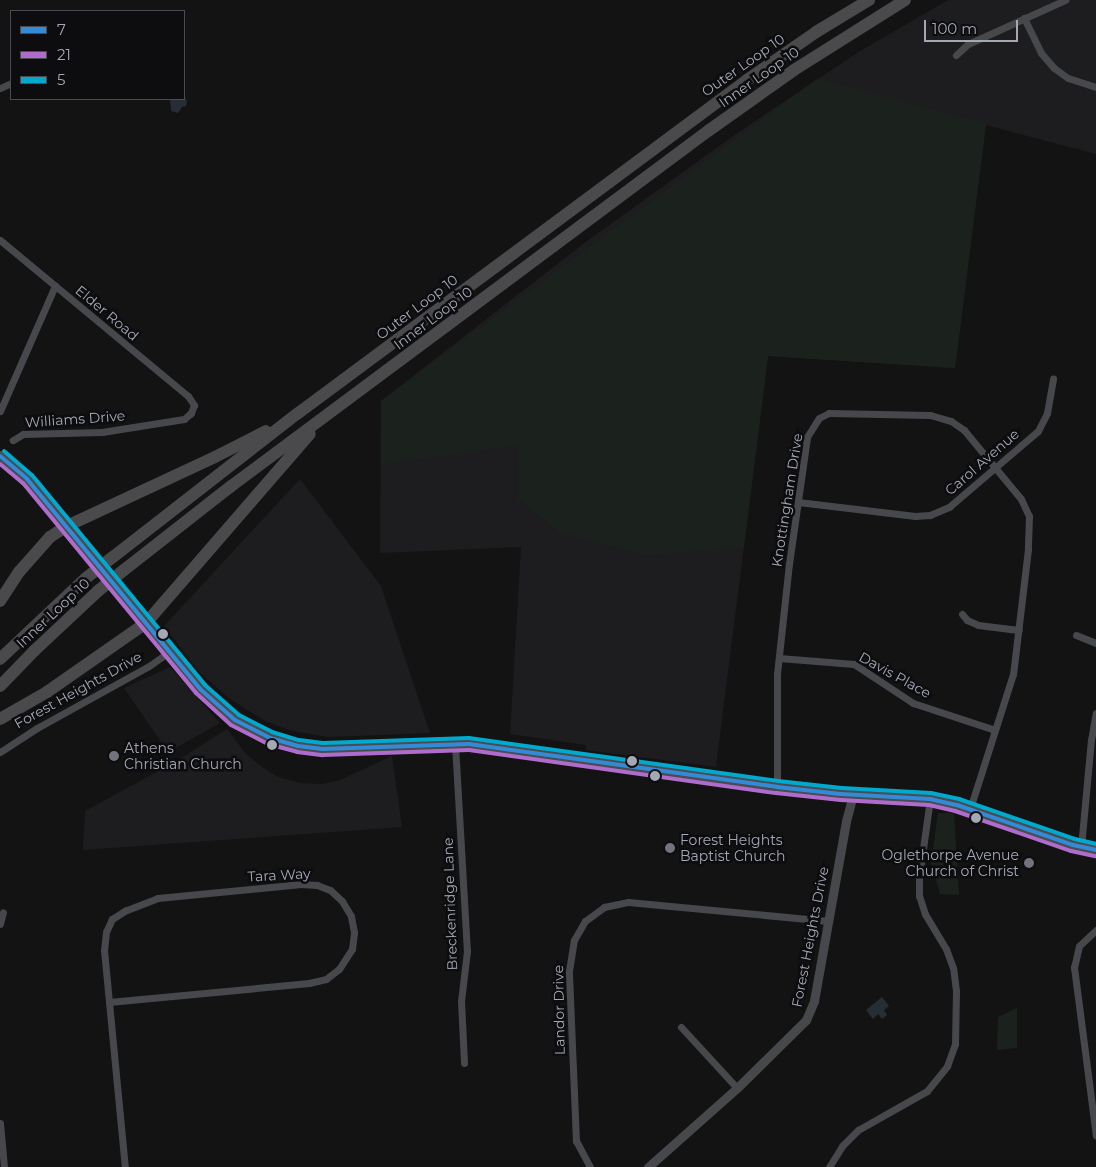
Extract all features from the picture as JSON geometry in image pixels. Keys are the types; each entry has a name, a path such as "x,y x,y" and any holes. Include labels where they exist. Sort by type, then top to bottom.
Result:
{"highway":[{"name":"Outer Loop 10","path":"0,659 86,578 297,414 747,80 816,32 870,0"},
{"name":"Inner Loop 10","path":"0,686 47,638 98,591 182,524 765,90 828,46 905,0"},
{"path":"0,601 19,572 50,537 67,526 215,457 297,414"},
{"path":"0,719 47,692 146,623 326,417"}],"main road":[{"path":"0,456 27,479 200,689 222,710 246,726 270,738 298,746 323,749 455,744 490,746 777,787 853,795 930,799 970,808 1081,847 1096,850"}],"street":[{"path":"956,54 968,44 1065,0"},
{"path":"1024,18 1041,53 1054,68 1068,78 1096,87"},
{"name":"Elder Road","path":"0,240 188,396 194,408"},
{"path":"0,411 55,286"},
{"name":"Carol Avenue","path":"798,502 907,516 930,515 959,500 1042,426 1047,413 1053,379"},
{"name":"Williams Drive","path":"14,440 23,434 102,432 175,420 188,416 194,408"},
{"name":"Knottingham Drive","path":"777,787 779,658 807,437 819,418 829,413 930,415 944,418 964,430 1020,499 1029,516 1028,549 1013,674 970,808"},
{"path":"962,614 967,620 978,625 1019,630"},
{"path":"1076,634 1096,643"},
{"name":"Forest Heights Drive","path":"0,752 51,720 149,666 169,652"},
{"name":"Davis Place","path":"779,658 854,664 913,703 995,730"},
{"path":"1081,847 1091,740 1096,713"},
{"name":"Breckenridge Lane","path":"455,744 467,951 461,1001 464,1063"},
{"name":"Forest Heights Drive","path":"648,1167 737,1088 806,1020 814,1001 853,795"},
{"path":"829,1167 842,1146 858,1130 927,1092 947,1066 955,1044 956,991 953,968 946,949 925,914 919,896 919,877 930,799"},
{"name":"Tara Way","path":"109,1002 309,983 326,979 339,969 352,948 354,932 351,916 335,894 324,887 310,884 167,896 143,902 118,914 112,920 106,932 104,950 109,1002 125,1167"},
{"name":"Landor Drive","path":"590,1167 578,1149 575,1135 569,971 574,940 585,921 604,907 628,902 828,921"},
{"path":"0,924 3,912"},
{"path":"1096,930 1079,946 1075,955 1074,967 1096,1136"},
{"path":"681,1027 737,1088"},
{"path":"0,1123 4,1167"}],"shaded area":[{"path":"948,0 1096,0 1096,154 986,125 955,368 768,356 716,767 586,750 586,745 510,734 521,547 380,553 381,401 587,241 736,134 857,53"},
{"path":"817,79 986,124 955,368 768,356 744,547 646,555 560,532 518,499 519,445 381,464 381,401"},
{"path":"185,98 187,101 186,106 182,107 178,113 171,111 170,100 185,100"},
{"path":"300,479 381,586 430,733 328,737 292,731 265,721 230,699 200,673 164,626"},
{"path":"170,667 220,723 168,752 124,688"},
{"path":"227,729 246,754 262,767 278,777 301,783 322,784 340,780 392,756 402,827 83,850 85,811 175,762"},
{"path":"938,813 954,813 959,895 940,894 931,863"},
{"path":"882,997 889,1006 884,1010 887,1015 882,1019 878,1014 873,1019 866,1010"},
{"path":"1017,1008 1017,1048 997,1050 998,1017"}],"transit line":[{"name":"5","path":"4,451 32,475 205,685 239,715 272,732 299,740 323,743 469,738 778,781 842,788 931,793 959,799 1075,839 1096,844"},
{"name":"7","path":"0,456 27,479 200,689 235,720 270,738 298,746 323,749 469,744 777,787 841,794 930,799 957,805 1073,845 1096,850"},
{"name":"21","path":"0,464 23,483 196,693 231,725 268,744 297,752 323,755 469,750 776,793 841,800 929,805 955,811 1071,851 1095,856"}],"place":[{"name":"Athens Christian Church","path":"114,756"},
{"name":"Forest Heights Baptist Church","path":"670,848"},
{"name":"Oglethorpe Avenue Church of Christ","path":"1029,863"}]}
